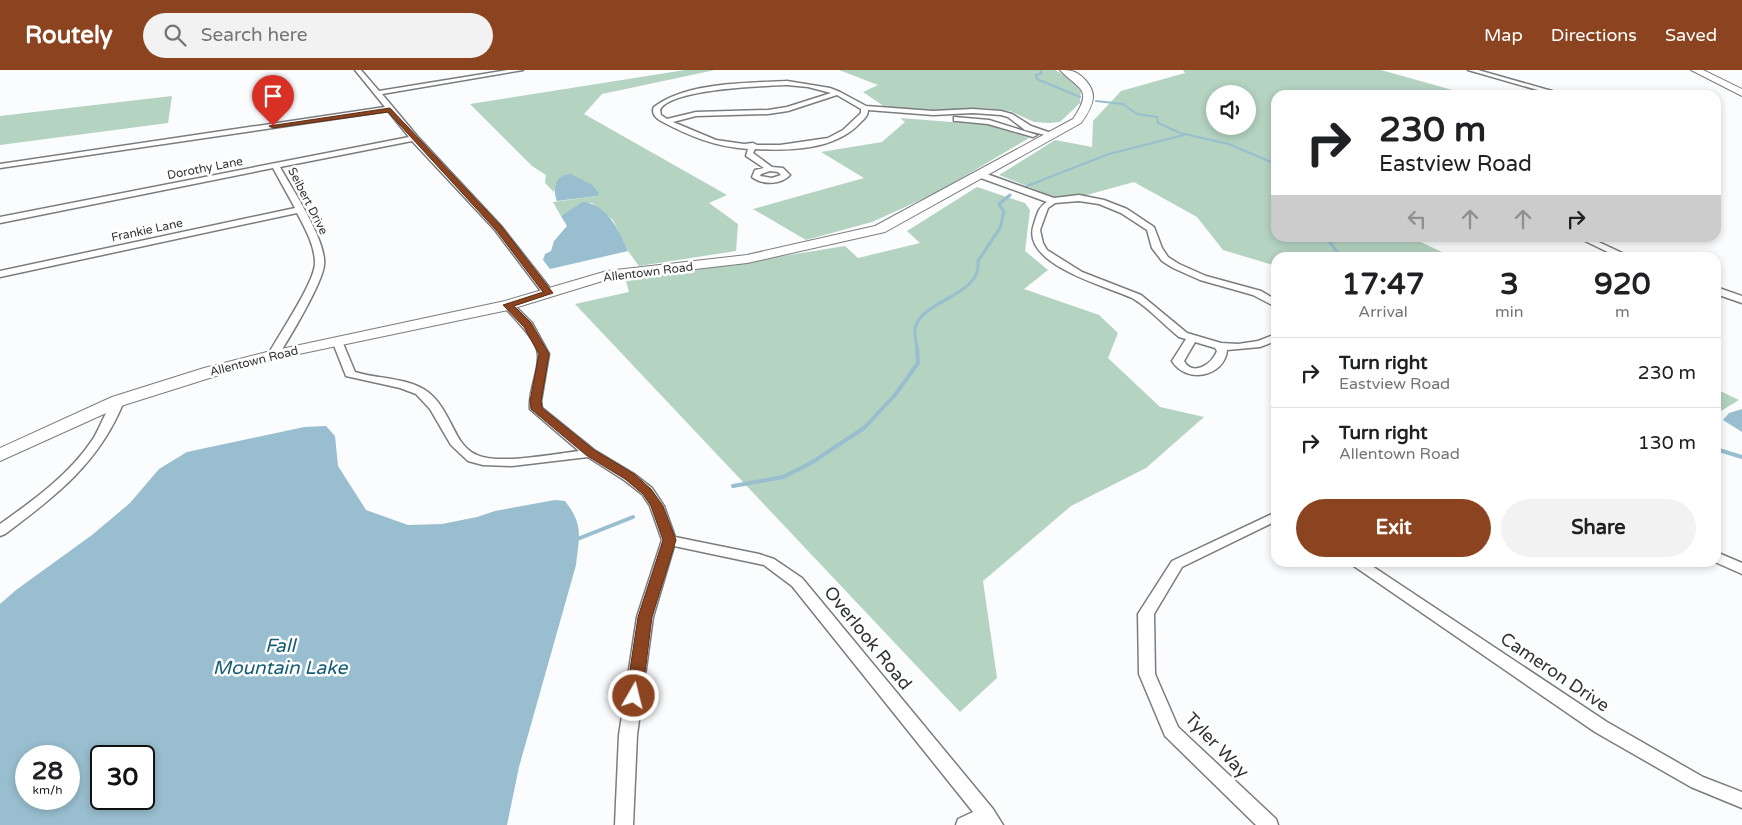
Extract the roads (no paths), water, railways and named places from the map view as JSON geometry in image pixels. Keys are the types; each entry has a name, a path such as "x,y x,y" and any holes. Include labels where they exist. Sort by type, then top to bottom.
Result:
{"street":[{"path":"358,70 414,138 498,228 548,293"},
{"path":"377,93 520,70"},
{"name":"Allentown Road","path":"0,455 118,401 210,372 273,356 508,305 607,275 747,259 880,229 1077,121 1088,100 1087,88 1065,70"},
{"path":"1471,70 1545,90"},
{"path":"1696,70 1742,94"},
{"path":"864,110 845,133 824,142 786,147 715,142 659,117 656,108 659,104 681,95 754,84 787,83 817,86 838,93 864,110 980,120 1050,137"},
{"path":"666,121 696,114 768,112 788,109 838,93"},
{"name":"Dorothy Lane","path":"0,166 390,110"},
{"path":"864,110 1002,113 1010,115 1028,128 1050,137"},
{"name":"Dorothy Lane","path":"0,220 414,138"},
{"path":"753,145 749,154 770,169"},
{"name":"Seibert Drive","path":"273,356 314,282 320,264 315,242 276,166"},
{"path":"977,177 1053,200 1069,198 1090,199 1124,211 1151,229 1157,248 1165,259 1176,266 1203,278 1257,293 1271,300"},
{"path":"977,177 1012,191 1044,207"},
{"path":"1053,200 1044,207 1036,230 1038,243 1044,252 1079,274 1137,297 1182,335 1191,339 1220,346 1238,347 1260,344 1271,339"},
{"name":"Frankie Lane","path":"0,274 299,210"},
{"path":"1593,242 1616,252"},
{"path":"1721,292 1742,300"},
{"path":"508,305 528,326 544,354 536,409 590,453 629,477 647,491 657,506 669,540 645,617 628,735 624,825"},
{"path":"1191,339 1178,361 1179,365 1185,369 1194,371 1209,369 1218,362 1222,351 1220,346"},
{"path":"338,343 350,374 407,387 421,393 428,400 457,444 471,458 499,462 590,453"},
{"path":"0,531 38,504 76,469 111,422 118,401"},
{"name":"Tyler Way","path":"1268,825 1171,731 1147,674 1146,614 1177,564 1271,518"},
{"name":"Overlook Road","path":"669,540 754,557 769,562 797,582 990,820"},
{"path":"1721,559 1742,569"},
{"name":"Cameron Drive","path":"1362,567 1601,727 1697,782 1742,800"},
{"path":"965,825 990,820"}],"water":[{"path":"571,174 592,185 599,193 597,196 557,201 556,183 561,177"},
{"path":"584,202 600,208 612,220 628,251 550,269 543,260 545,254 551,251 554,241 567,226 561,216"},
{"path":"1742,409 1742,432 1723,420 1729,413"},
{"name":"Fall Mountain Lake","path":"326,426 335,436 338,466 366,510 408,525 442,524 477,517 495,511 555,500 565,501 578,524 576,565 519,767 507,825 0,825 0,604 16,590 92,535 130,503 159,469 187,452 304,427"}],"waterway":[{"path":"1040,70 1042,73 1036,75 1037,79 1080,97"},
{"path":"1096,101 1123,104 1137,114 1157,117 1158,123 1180,133 1229,144 1271,162"},
{"path":"1027,186 1109,154 1184,135"},
{"path":"917,348 916,325 930,309 971,282 977,272 978,261 1000,228 1004,212 999,204 1010,195"},
{"path":"1330,242 1337,252"},
{"path":"733,486 783,477 811,463 864,428 895,395 918,363 917,347"},
{"path":"1721,451 1742,457"},
{"path":"575,540 633,517"}]}
